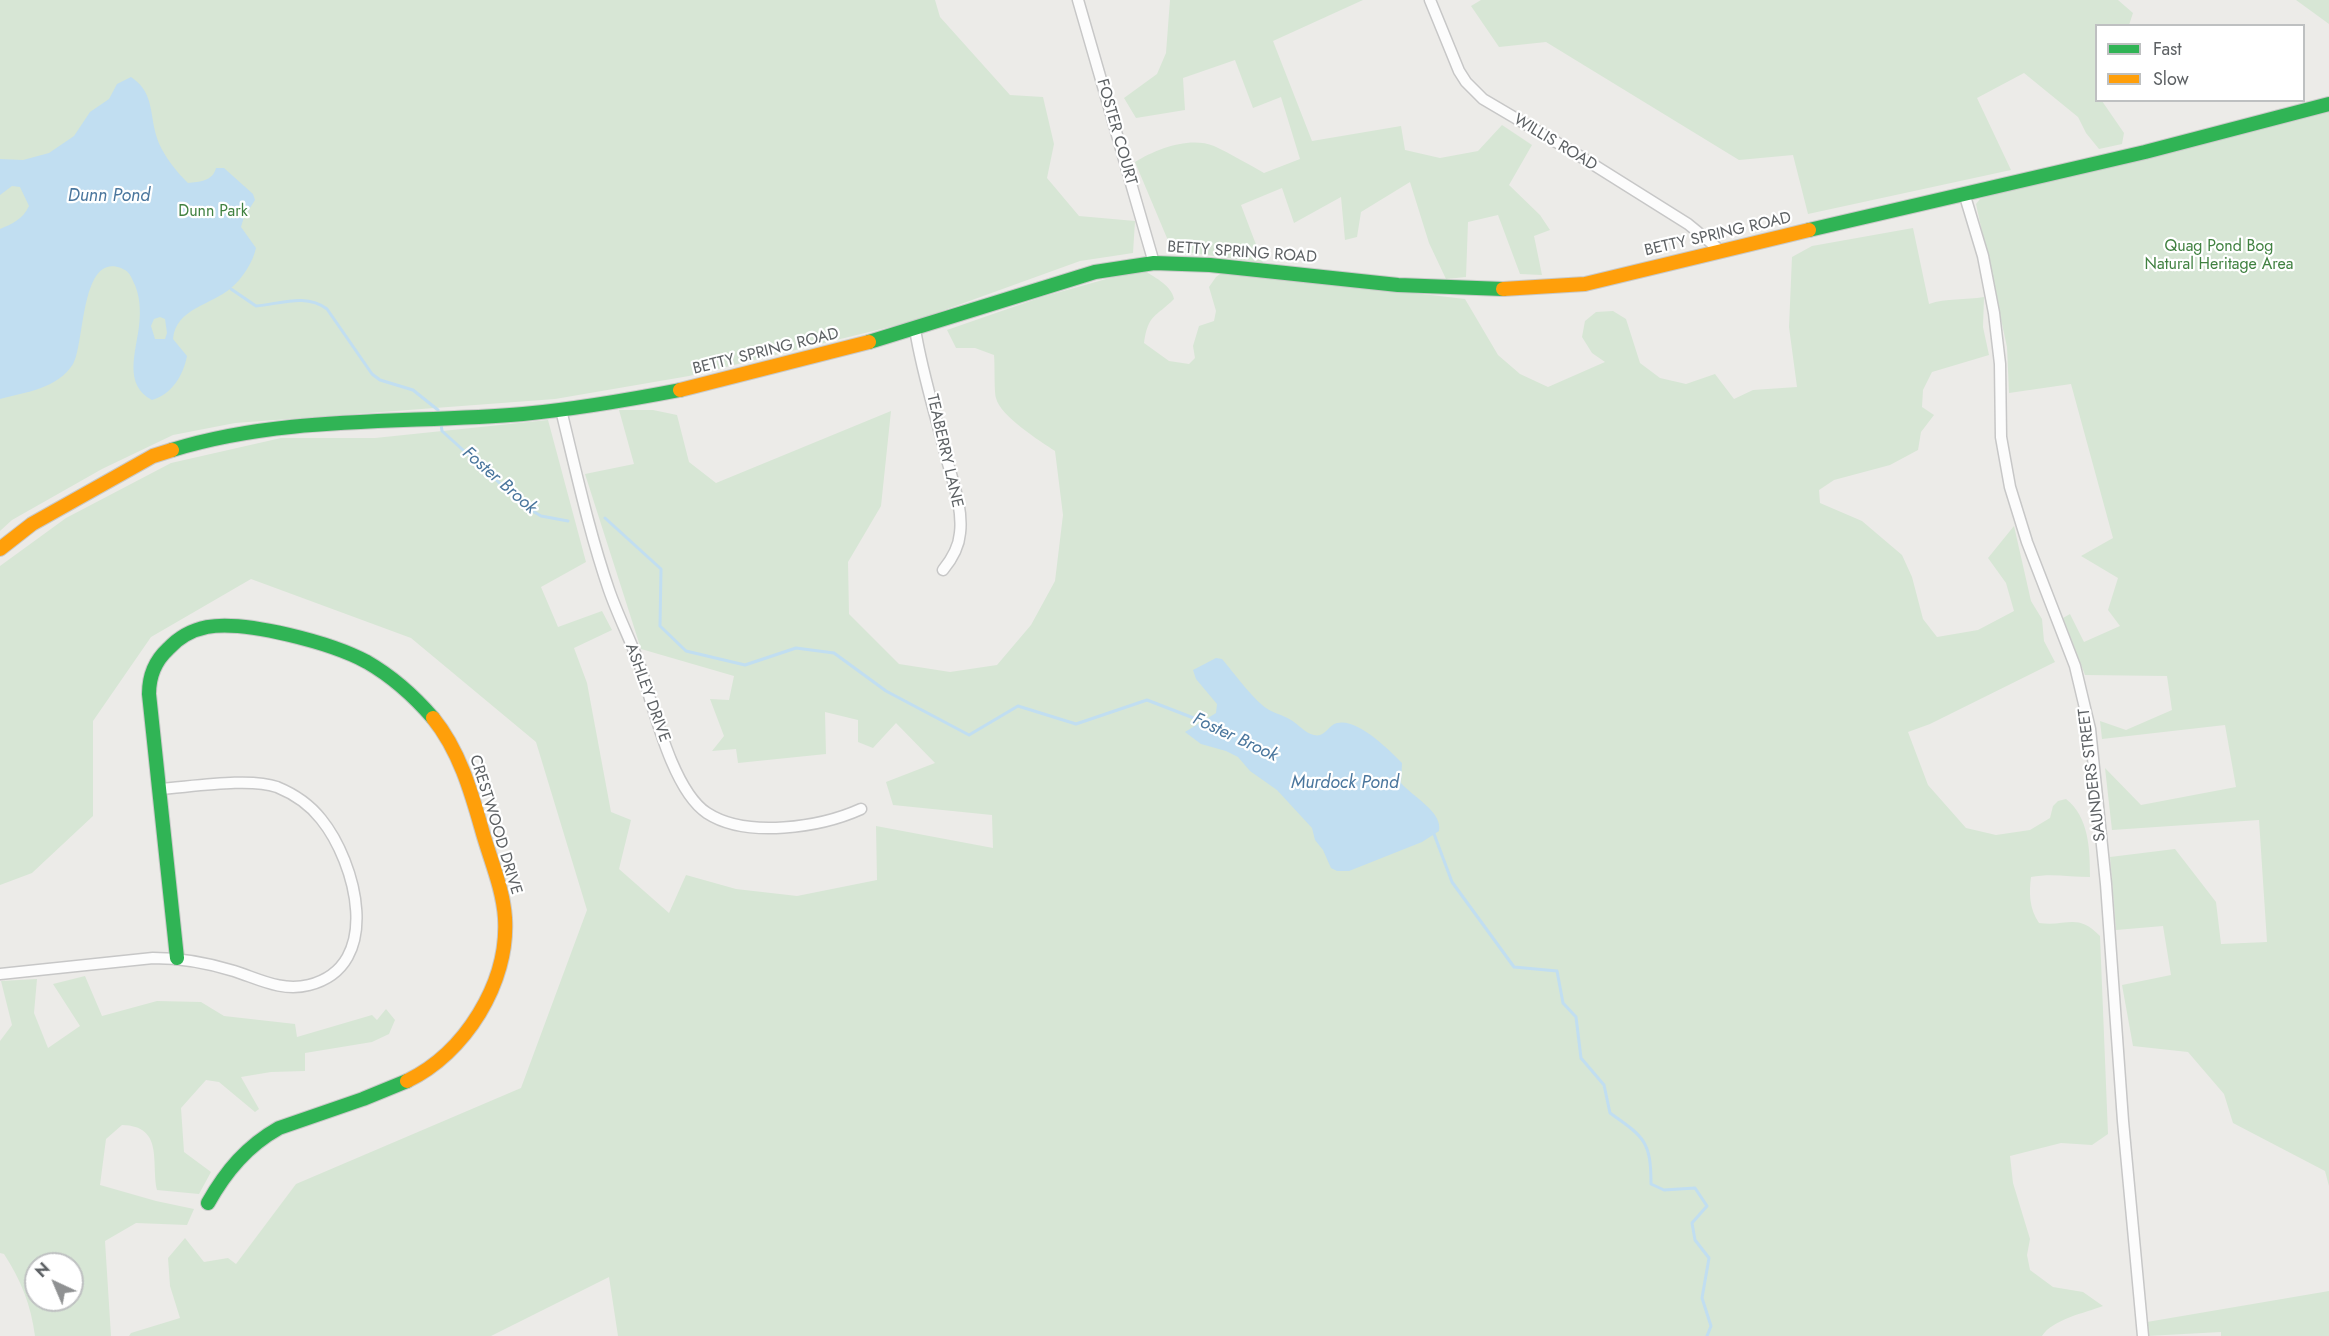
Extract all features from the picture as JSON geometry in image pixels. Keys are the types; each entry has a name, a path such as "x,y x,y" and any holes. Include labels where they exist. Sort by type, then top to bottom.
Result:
{"street":[{"name":"FOSTER COURT","path":"1078,0 1154,263"},
{"name":"WILLIS ROAD","path":"1430,0 1459,70 1466,82 1483,99 1689,224 1721,251"},
{"name":"BETTY SPRING ROAD","path":"0,549 26,528 153,456 262,429 561,410 628,401 812,358 915,329 1081,275 1154,263 1210,265 1452,288 1512,290 1585,284 2145,152 2329,104"},
{"name":"SAUNDERS STREET","path":"1964,193 1983,256 1994,313 2000,364 2001,437 2008,478 2024,532 2074,666 2090,729 2106,884 2122,1114 2143,1336"},
{"name":"TEABERRY LANE","path":"915,329 960,520 958,543 950,563 944,570"},
{"name":"ASHLEY DRIVE","path":"561,410 591,532 609,592 639,664 675,768 696,804 716,818 755,827 812,824 840,818 861,809"},
{"name":"CRESTWOOD DRIVE","path":"177,958 151,735 149,687 153,670 169,648 193,632 214,626 238,627 311,639 344,651 377,668 407,691 448,738 465,774 501,893 505,943 498,974 486,1000 456,1042 435,1062 411,1079 279,1128 255,1141 224,1176 208,1203"},
{"path":"0,974 153,958 177,958 234,971 276,986 295,988 312,985 335,971 348,956 357,927 356,903 345,862 332,834 319,816 296,797 276,787 261,784 159,789"}],"green space":[{"name":"Dunn Park","path":"0,0 935,0 940,17 1010,95 1043,97 1054,144 1047,178 1079,216 1135,221 1133,253 1080,261 914,321 689,376 555,399 235,423 173,435 102,469 12,520 0,531"},
{"path":"1170,0 1363,0 1273,41 1312,141 1401,126 1405,150 1440,158 1478,151 1502,125 1532,145 1509,185 1540,215 1550,230 1534,236 1542,275 1520,274 1498,215 1468,222 1466,277 1446,279 1429,243 1410,182 1361,212 1357,237 1345,240 1341,197 1294,223 1282,188 1241,205 1263,263 1172,250 1135,162 1173,145 1194,142 1214,146 1264,173 1300,159 1281,97 1253,108 1235,60 1183,78 1185,110 1136,118 1124,98 1157,74 1166,53"},
{"path":"1481,0 2118,0 2133,13 2129,24 2095,24 2095,102 2103,102 2124,133 2122,144 2099,149 2086,133 2078,117 2024,73 1977,98 2011,170 1808,214 1793,155 1739,160 1546,42 1499,47 1471,6"},
{"path":"2296,0 2329,0 2329,24"},
{"name":"Quag Pond Bog Natural Heritage Area","path":"2329,110 2329,1186 2325,1171 2233,1123 2224,1094 2188,1052 2133,1046 2122,985 2171,975 2163,926 2116,930 2110,857 2175,849 2216,902 2221,944 2267,942 2259,820 2112,830 2105,768 2141,805 2236,787 2225,725 2102,739 2100,721 2126,730 2172,710 2167,676 2085,675 2063,618 2070,614 2084,642 2120,626 2108,610 2118,578 2081,556 2113,538 2071,384 2009,393 2007,347 1976,204 1980,199 1992,194"},
{"path":"1913,228 1929,304 1984,297 1983,327 1989,355 1932,372 1923,390 1922,407 1934,415 1921,432 1918,450 1890,465 1834,480 1819,490 1820,503 1862,521 1902,555 1912,577 1923,619 1937,637 1978,630 2014,611 2006,583 1988,558 2014,526 2031,601 2042,619 2044,641 2055,662 1930,724 1908,732 1928,785 1966,828 1996,835 2030,830 2050,818 2053,806 2058,801 2066,799 2074,806 2084,824 2087,834 2090,877 2053,875 2031,877 2030,894 2033,912 2039,923 2078,922 2085,924 2100,936 2108,1134 2092,1145 2061,1143 2010,1156 2013,1183 2030,1239 2027,1255 2030,1270 2053,1287 2083,1292 2103,1306 2061,1321 2042,1336 618,1336 609,1277 491,1336 129,1336 131,1333 180,1318 170,1286 168,1258 185,1238 204,1262 228,1258 236,1264 296,1184 521,1088 587,910 536,742 411,638 251,579 151,637 93,721 93,816 32,873 0,885 0,566 66,518 171,463 281,438 375,438 548,420 586,562 541,587 558,627 602,611 612,630 574,648 587,683 611,812 631,820 619,869 669,913 686,875 736,889 797,896 877,880 876,826 993,848 992,815 893,805 886,782 935,763 896,723 873,748 858,742 858,720 825,712 826,754 738,763 736,749 712,751 724,736 710,699 729,700 734,676 641,649 585,474 634,464 619,410 653,410 677,415 689,462 716,483 891,411 881,506 848,562 849,614 899,664 950,672 997,665 1031,625 1055,581 1063,515 1055,451 1021,428 999,405 995,395 994,355 975,348 956,348 947,330 1042,297 1142,269 1166,285 1174,299 1151,321 1144,343 1169,361 1189,364 1195,358 1193,346 1199,326 1214,321 1216,311 1209,287 1224,271 1465,299 1498,355 1520,374 1548,387 1605,362 1592,353 1582,337 1585,321 1596,312 1613,311 1626,319 1640,363 1660,378 1686,384 1715,374 1734,399 1753,390 1797,387 1789,327 1792,257 1812,246"},
{"path":"85,976 102,1016 157,1001 201,1002 224,1016 295,1024 297,1037 372,1015 377,1020 386,1009 395,1020 389,1034 372,1042 305,1053 305,1071 271,1072 241,1077 259,1109 255,1112 219,1082 206,1080 181,1108 184,1152 211,1172 199,1194 157,1190 153,1147 144,1132 135,1127 122,1125 106,1139 100,1185 194,1209 187,1225 136,1223 105,1241 111,1336 35,1336 30,1312 84,1312 84,1252 24,1252 24,1293 4,1254 0,1253 0,1041 12,1025 1,981 37,979 34,1013 48,1048 80,1026 53,984"},
{"path":"2329,1291 2329,1336 2221,1336 2221,1332 2147,1336 2147,1322"}],"water":[{"name":"Dunn Pond","path":"131,77 143,88 147,94 160,145 172,165 188,183 205,180 212,176 216,168 224,168 253,194 255,200 244,217 241,227 256,248 255,253 246,270 231,288 196,308 181,320 173,339 187,356 185,363 176,383 159,397 152,400 143,394 134,377 133,367 140,314 139,297 135,286 125,270 108,267 98,274 91,286 73,364 50,384 0,399 0,229 20,218 29,206 20,187 12,186 0,195 0,159 23,160 49,153 74,136 90,112 109,99 117,84","holes":["160,317 165,319 167,333 165,339 155,339 151,326 154,319"]},
{"name":"Murdock Pond","path":"1216,658 1222,659 1249,692 1266,708 1291,720 1311,734 1321,735 1334,724 1345,723 1354,725 1373,736 1402,763 1401,783 1432,811 1439,824 1439,831 1422,842 1349,871 1337,871 1331,868 1323,850 1315,840 1312,828 1277,790 1250,771 1238,757 1201,744 1185,732 1216,713 1217,704 1196,679 1193,670"}],"waterway":[{"name":"Foster Brook","path":"231,289 256,306 302,300 319,304 327,309 372,374 380,380 413,390 438,410"},
{"name":"Foster Brook","path":"441,424 442,431 526,507 541,516 568,521"},
{"name":"Foster Brook","path":"605,518 661,569 660,626 686,651 745,665 796,648 834,653 886,691 969,735 1018,706 1076,724 1147,700 1204,722"},
{"name":"Foster Brook","path":"1431,832 1434,834 1452,882 1514,967 1557,971 1563,1003 1576,1017 1581,1058 1604,1085 1610,1113 1631,1128 1643,1141 1649,1158 1651,1184 1664,1190 1695,1188 1707,1206 1692,1223 1695,1240 1709,1258 1702,1298 1711,1326 1707,1336"}],"traffic: fast":[{"path":"1809,230 2145,152 2329,104"},
{"path":"869,342 1095,272 1154,263 1210,265 1398,285 1503,289"},
{"path":"172,450 258,431 346,423 523,414 563,410 680,390"},
{"path":"177,958 149,694 154,670 163,654 172,645 196,630 224,626 266,630 311,641 352,655 377,668 403,687 433,718"},
{"path":"208,1203 238,1160 279,1128 407,1081"}],"traffic: slow":[{"path":"1503,289 1585,284 1809,230"},
{"path":"680,390 869,342"},
{"path":"0,549 32,524 153,456 172,450"},
{"path":"407,1081 428,1069 465,1034 491,991 500,967 504,943 505,918 502,896 473,801 457,757 433,718"}]}
